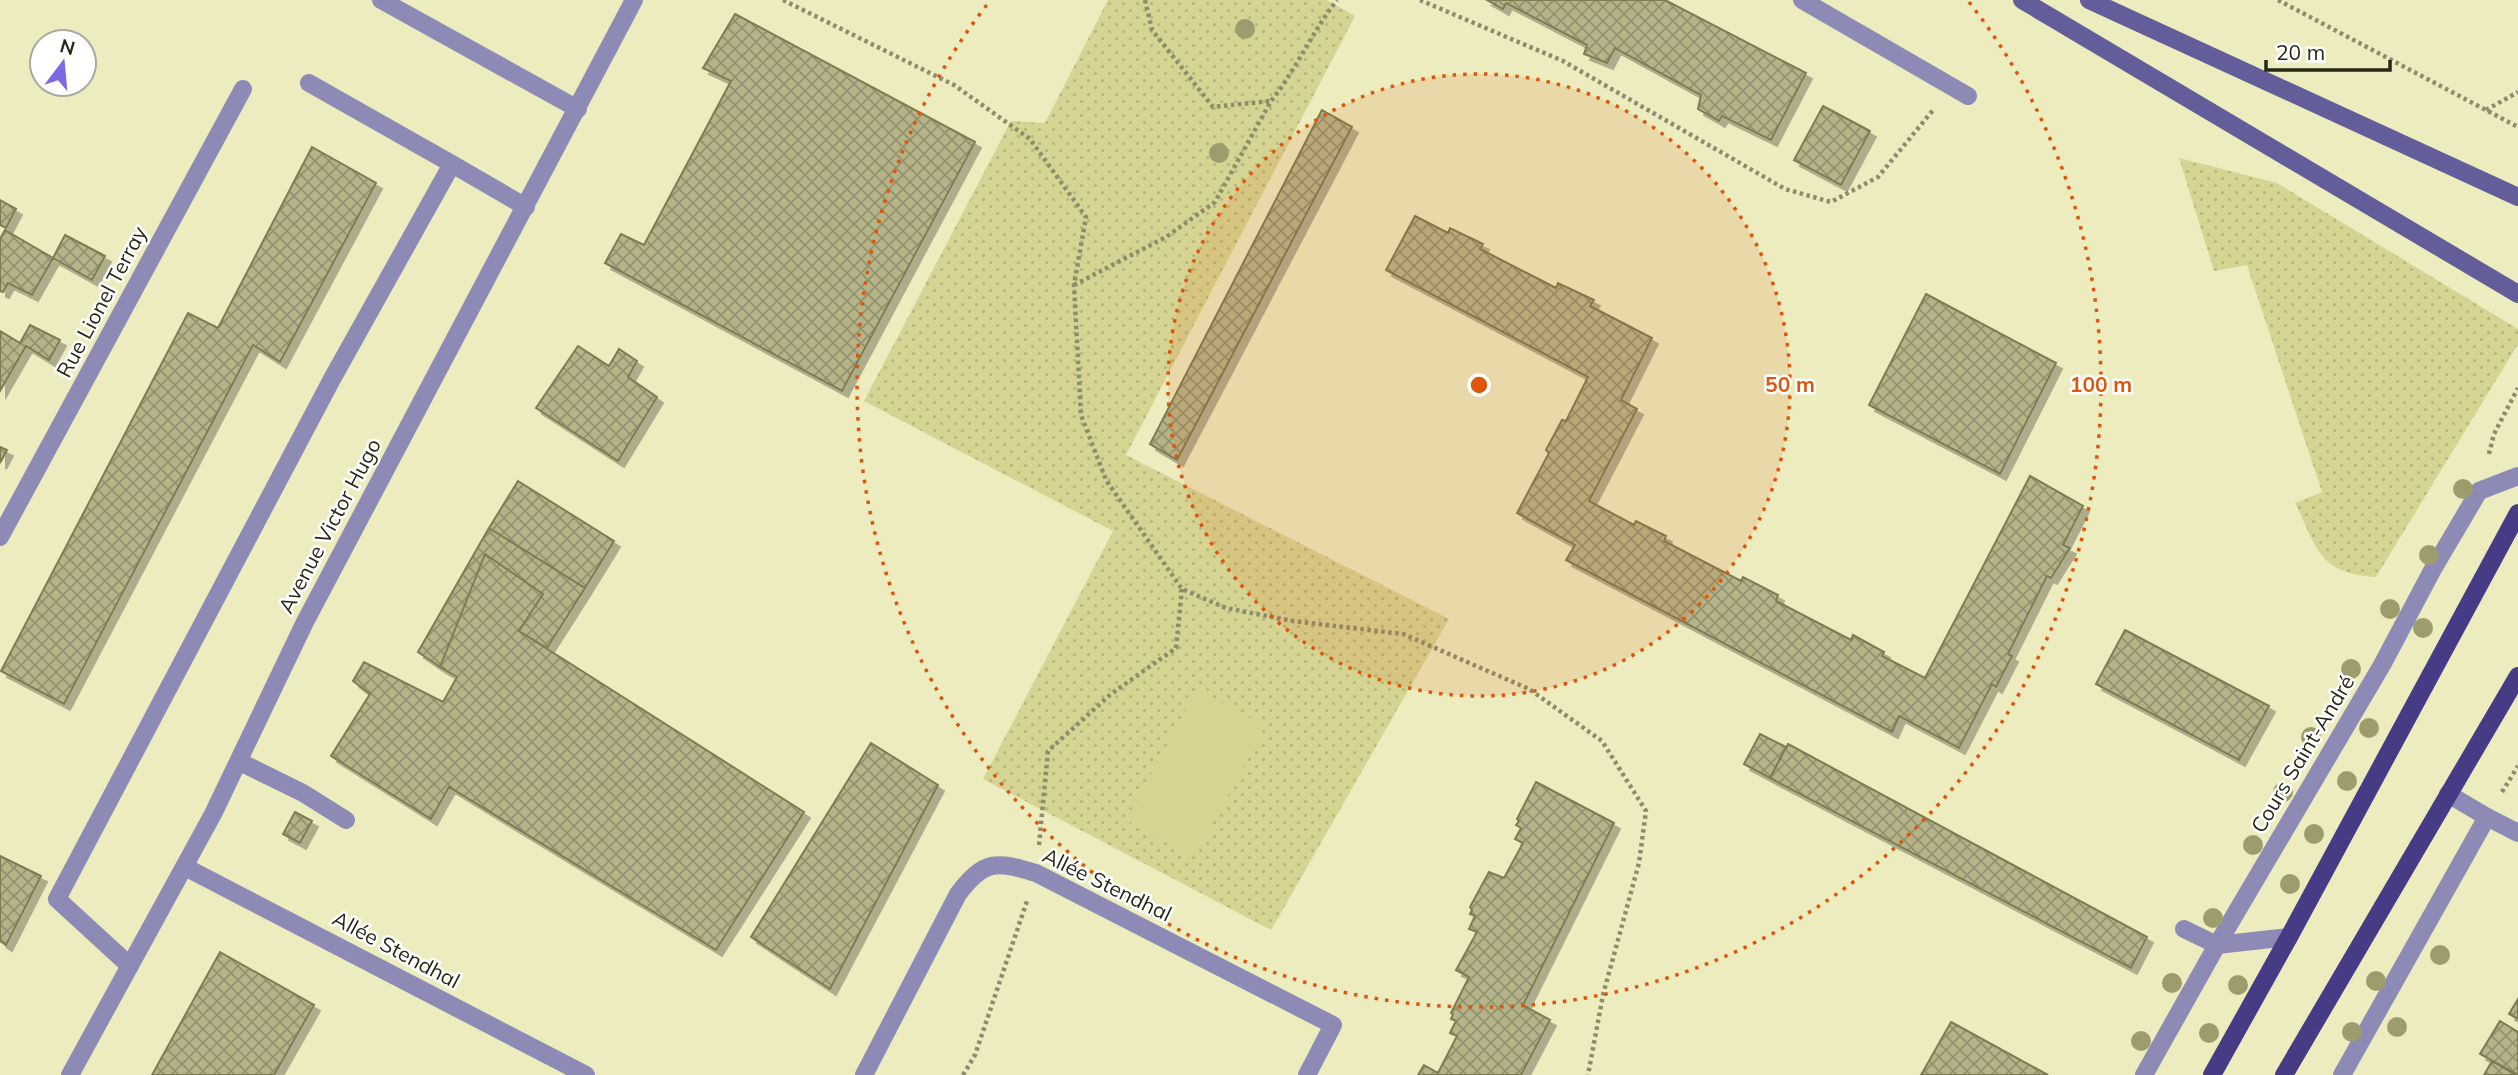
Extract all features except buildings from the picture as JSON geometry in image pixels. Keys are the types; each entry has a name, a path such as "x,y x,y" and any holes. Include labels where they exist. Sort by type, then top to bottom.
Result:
{"main road":[{"path":"2022,0 2518,294"},
{"path":"2089,0 2518,197"},
{"path":"2212,1075 2518,513"},
{"path":"2284,1075 2518,676"}],"street":[{"path":"381,0 578,109"},
{"name":"Avenue Victor Hugo","path":"70,1075 185,867 240,762 305,622 634,0"},
{"path":"1802,0 1968,96"},
{"path":"309,83 526,207"},
{"name":"Rue Lionel Terray","path":"0,537 243,89"},
{"path":"130,966 57,899 332,379 452,164"},
{"name":"Cours Saint-André","path":"2144,1075 2217,945 2382,665 2433,569 2479,491 2518,476"},
{"path":"240,762 303,793 346,820"},
{"path":"2448,794 2518,833"},
{"path":"2342,1075 2487,817"},
{"name":"Allée Stendhal","path":"864,1075 958,894 972,876 991,865 1007,864 1036,873 1333,1025 1307,1075"},
{"name":"Allée Stendhal","path":"185,867 586,1075"},
{"path":"2184,929 2217,945 2289,937"}],"path":[{"path":"783,0 954,85 1030,139 1086,217 1074,285 1081,415 1106,480 1182,589 1226,608 1293,621 1403,634 1530,689 1602,741 1646,811 1639,863 1603,995 1588,1075"},
{"path":"1145,0 1152,30 1213,107 1271,102"},
{"path":"1074,285 1166,237 1215,202 1271,102 1336,0"},
{"path":"1420,0 1563,61 1785,189 1831,202 1878,177 1952,86"},
{"path":"2278,0 2518,127"},
{"path":"2485,110 2518,92"},
{"path":"2494,434 2518,388"},
{"path":"963,1075 975,1055 1036,873 1048,751 1111,694 1176,648 1182,589"}],"shaded area":[{"path":"1108,0 1327,0 1355,16 1126,455 1449,619 1271,930 983,779 1113,531 864,401 1011,121 1045,123"},
{"path":"2179,158 2277,183 2518,329 2518,344 2376,577 2342,570 2322,556 2315,546 2295,503 2322,492 2247,265 2214,271"},
{"path":"1197,690 1265,726 1195,857 1126,820"}]}
